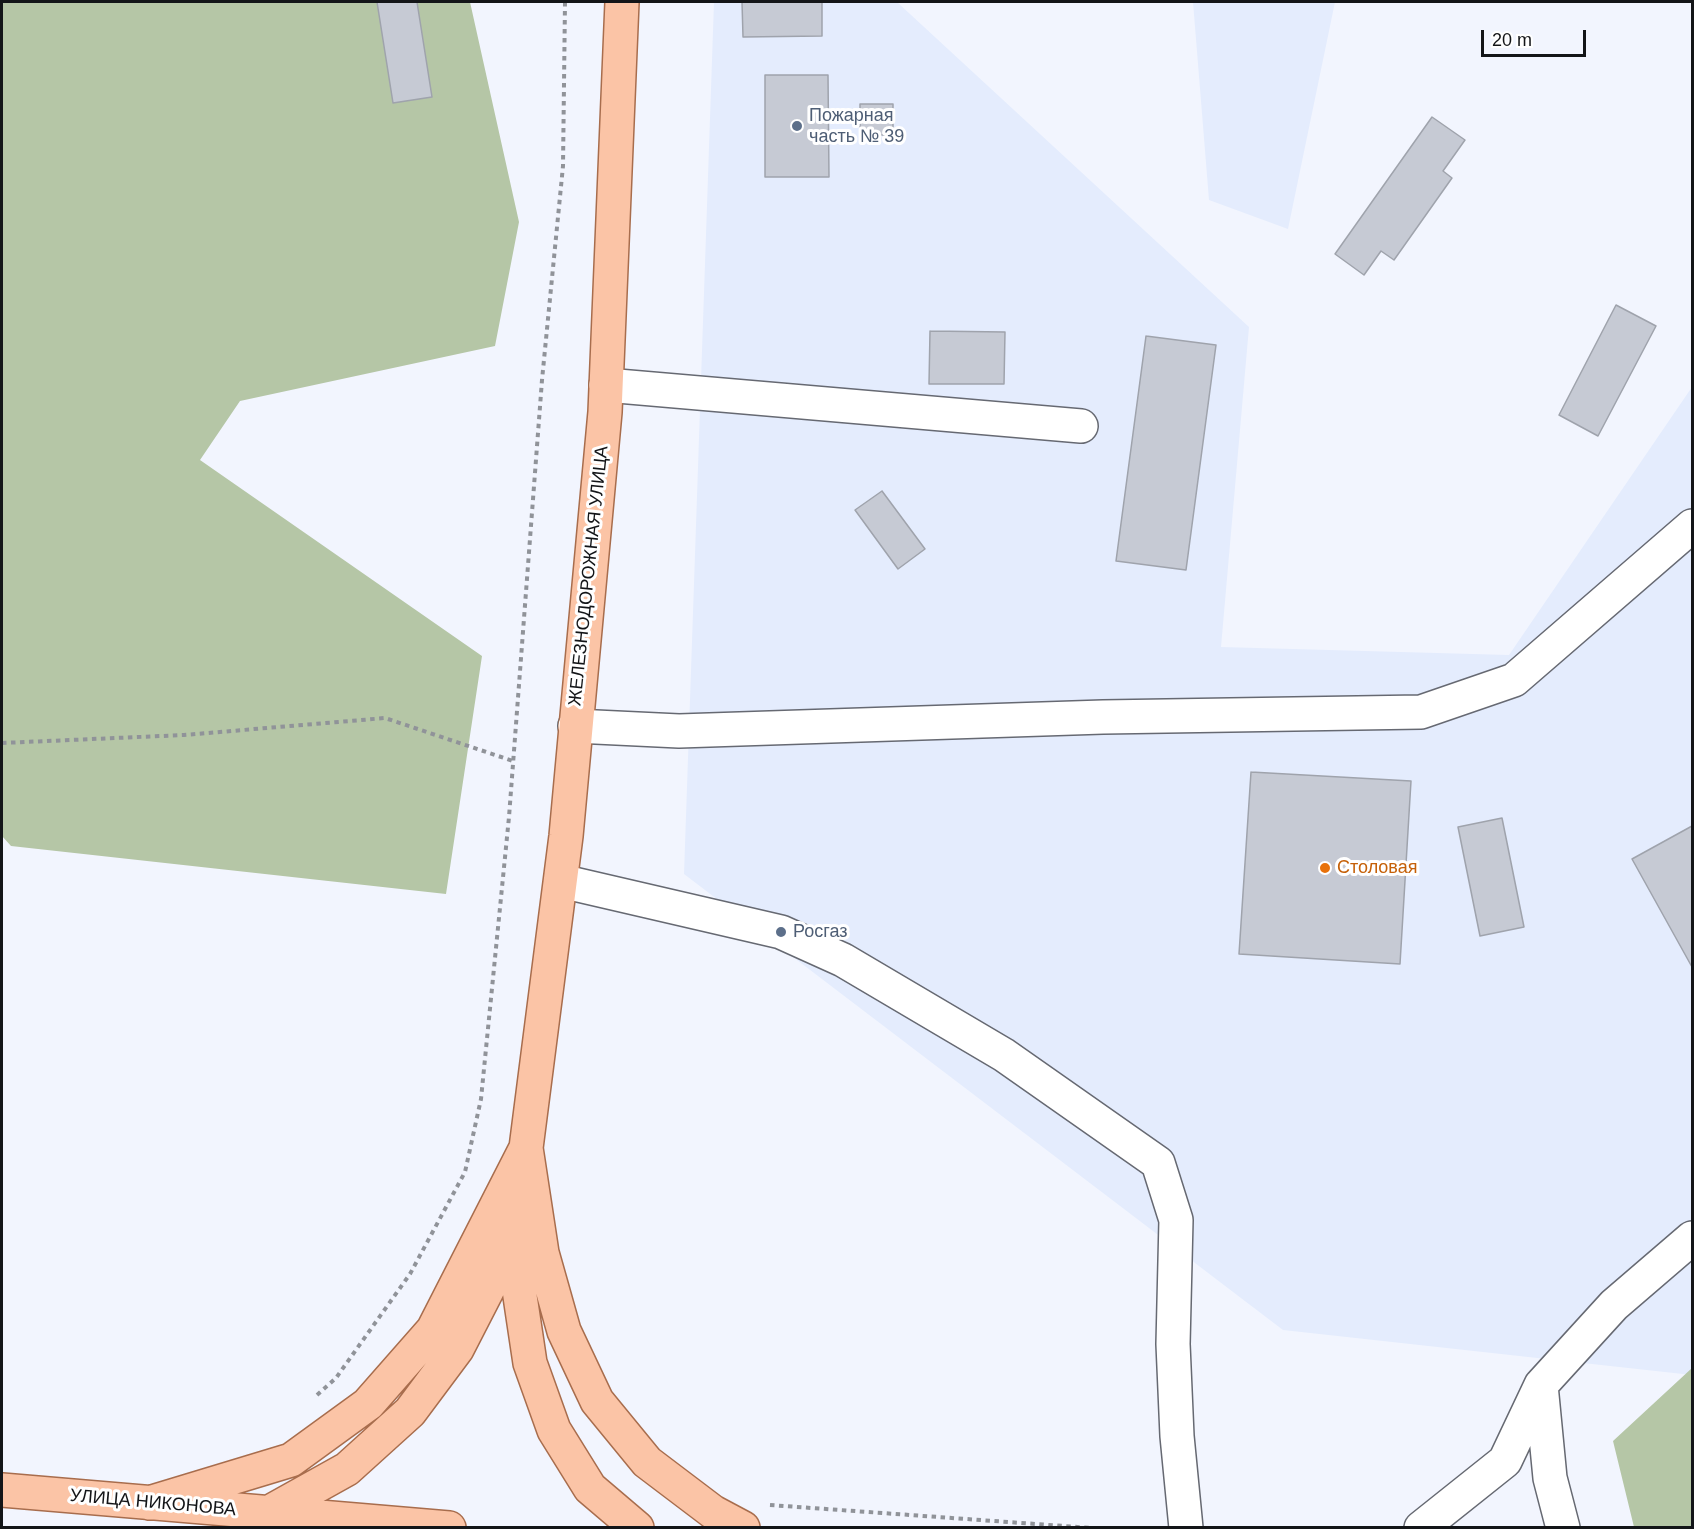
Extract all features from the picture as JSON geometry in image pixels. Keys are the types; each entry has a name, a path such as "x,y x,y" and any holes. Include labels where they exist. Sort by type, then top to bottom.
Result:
{"main road":[{"name":"ЖЕЛЕЗНОДОРОЖНАЯ УЛИЦА","path":"622,2 606,385 561,880 526,1148 542,1253 551,1287 564,1331 597,1401 647,1462 713,1512 743,1527"},
{"name":"ЖЕЛЕЗНОДОРОЖНАЯ УЛИЦА","path":"149,1503 291,1460 368,1404 433,1330 526,1148"},
{"path":"268,1513 347,1469 410,1412 458,1349 494,1277 526,1148"},
{"path":"526,1148 517,1276 530,1363 554,1430 590,1488 637,1527"},
{"name":"УЛИЦА НИКОНОВА","path":"2,1490 448,1527"}],"lane":[{"path":"606,385 1081,426"},
{"path":"575,726 679,731 1103,717 1421,712 1514,680 1692,526"},
{"path":"561,880 782,932 843,960 1004,1055 1158,1164 1176,1220 1173,1344 1177,1437 1186,1527"},
{"path":"1421,1527 1505,1461 1541,1385 1614,1305 1692,1238"},
{"path":"1541,1385 1550,1478 1563,1527"}],"path":[{"path":"311,1400 336,1378 411,1274 465,1172 481,1099 513,761 542,380 563,166 565,2"},
{"path":"2,743 184,735 385,718 513,761"},
{"path":"769,1505 1092,1527"}],"shaded area":[{"path":"714,2 897,2 1249,327 1221,647 1509,655 1692,387 1692,1375 1283,1330 684,874"},
{"path":"1193,2 1335,2 1288,229 1209,200"}],"green space":[{"path":"2,2 470,2 519,222 495,346 240,401 200,460 482,656 446,894 11,846 2,836"},
{"path":"1692,1368 1692,1527 1634,1527 1613,1441"}],"building":[{"path":"377,2 417,2 432,97 393,103"},
{"path":"742,2 822,2 822,36 743,37"},
{"name":"Пожарная часть № 39","path":"765,75 828,75 829,177 765,177"},
{"path":"860,104 893,104 893,135 860,135"},
{"path":"1432,117 1465,140 1443,171 1452,178 1394,260 1381,251 1364,275 1335,254"},
{"path":"1616,305 1656,326 1598,436 1559,415"},
{"path":"930,331 1005,332 1004,384 929,384"},
{"path":"1146,336 1216,345 1186,570 1116,561"},
{"path":"882,491 925,549 898,569 855,510"},
{"name":"Столовая","path":"1251,772 1411,781 1400,964 1239,954"},
{"path":"1502,818 1524,927 1480,936 1458,827"},
{"path":"1692,826 1692,967 1632,859"}],"place":[{"name":"Пожарная часть № 39","path":"797,126"},
{"name":"Столовая","path":"1325,868"},
{"name":"Росгаз","path":"781,932"}]}
